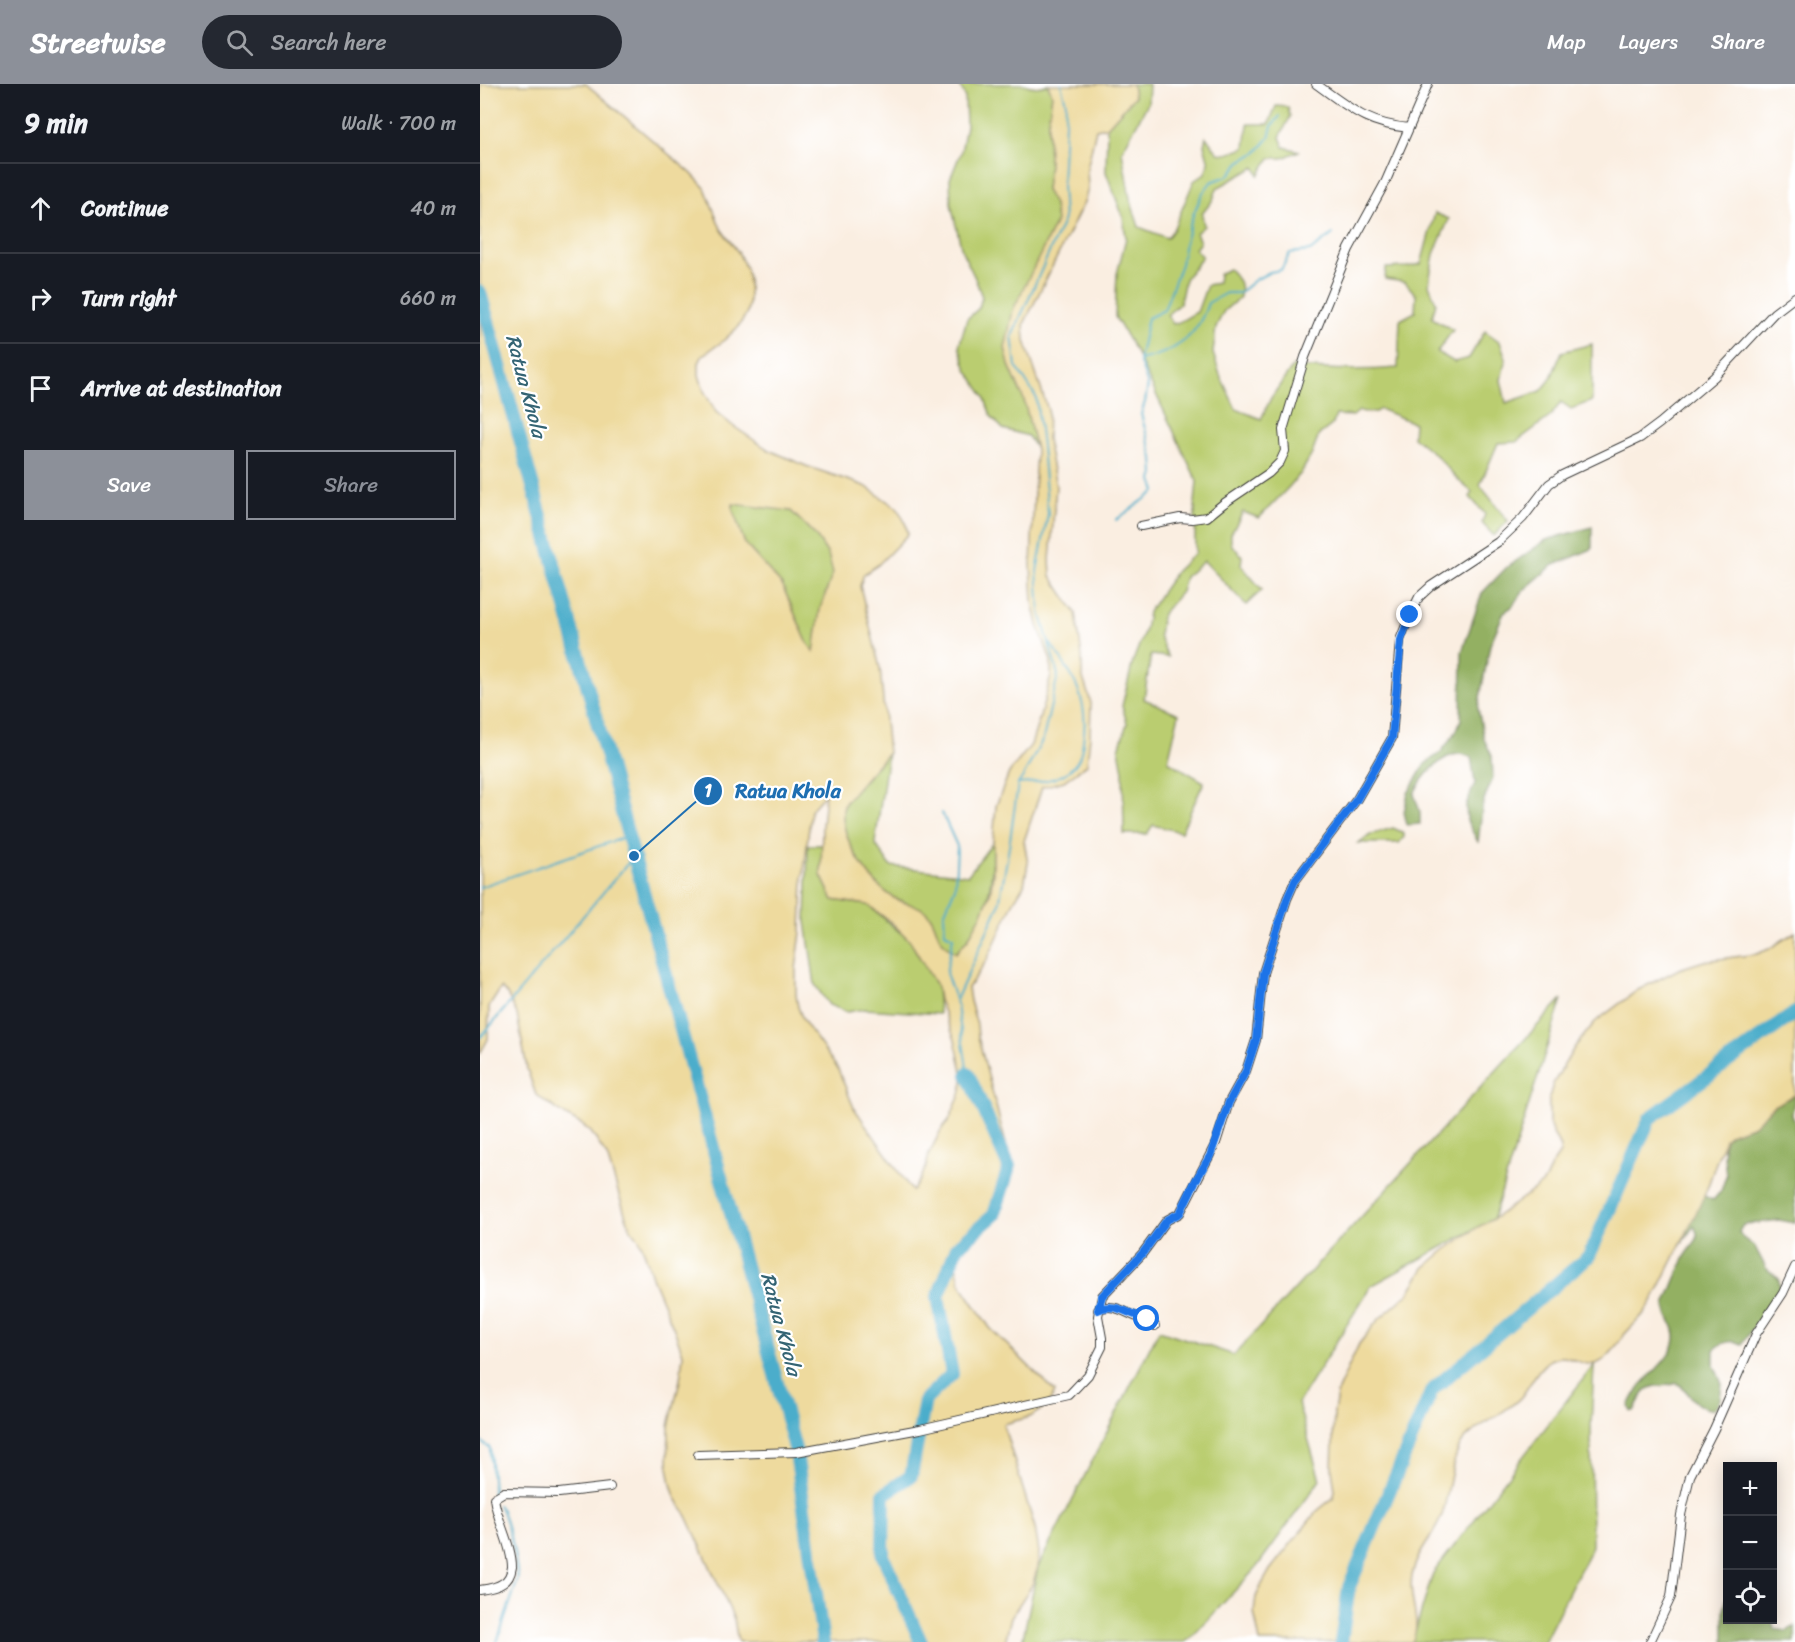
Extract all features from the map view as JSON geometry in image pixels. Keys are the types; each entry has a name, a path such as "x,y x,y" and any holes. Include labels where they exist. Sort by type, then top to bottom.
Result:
{"street":[{"path":"1316,84 1359,114 1394,126 1409,128"},
{"path":"1141,526 1180,518 1207,517 1269,473 1280,462 1285,451 1283,430 1305,357 1349,249 1385,183 1428,84"},
{"path":"698,1455 796,1452 920,1429 1069,1395 1088,1375 1100,1352 1102,1338 1098,1310 1102,1296 1142,1254 1167,1220 1180,1213 1213,1149 1229,1102 1246,1071 1256,1040 1263,973 1295,881 1357,799 1392,738 1401,640 1419,597 1431,586 1497,542 1523,518 1549,484 1562,474 1640,438 1660,423 1714,377 1774,313 1795,297"},
{"path":"1650,1642 1671,1597 1681,1515 1690,1476 1714,1429 1756,1334 1783,1293 1795,1267"},
{"path":"1098,1310 1104,1306 1116,1308 1147,1319 1155,1326"},
{"path":"480,1590 502,1584 509,1578 512,1569 495,1510 494,1498 504,1492 559,1493 610,1487"}],"green space":[{"path":"959,84 1024,84 1036,87 1048,84 1052,95 1048,123 1049,164 1046,190 1054,204 1056,222 1044,247 1009,365 1024,400 1036,449 1028,436 1003,429 991,416 984,396 967,370 959,346 967,319 979,308 982,297 962,251 951,204 950,179 961,152 966,126 965,97"},
{"path":"1132,84 1149,84 1148,103 1122,151 1130,199 1139,227 1167,238 1173,230 1194,181 1205,173 1209,163 1204,145 1206,137 1218,153 1227,154 1245,148 1248,124 1269,124 1276,106 1288,107 1290,117 1280,137 1284,147 1299,151 1283,158 1270,158 1259,175 1255,167 1217,188 1213,200 1202,214 1204,226 1196,233 1200,242 1195,249 1202,257 1185,279 1180,303 1167,315 1173,324 1197,312 1207,285 1218,283 1219,274 1229,269 1237,279 1241,288 1240,297 1224,311 1216,327 1213,353 1220,375 1236,409 1261,419 1271,398 1293,366 1345,370 1398,368 1400,320 1415,312 1416,295 1405,282 1385,279 1386,268 1421,264 1435,213 1449,219 1434,254 1431,270 1429,285 1436,302 1432,318 1453,330 1437,352 1454,362 1469,358 1485,331 1500,342 1506,358 1501,380 1506,403 1541,391 1550,380 1562,352 1592,344 1592,401 1571,409 1561,402 1551,416 1516,442 1498,443 1480,485 1508,521 1494,536 1482,523 1485,514 1470,497 1472,492 1436,455 1413,437 1414,423 1380,409 1374,413 1359,411 1353,416 1336,415 1333,424 1319,435 1312,454 1301,473 1288,488 1259,518 1243,512 1231,534 1231,544 1242,556 1241,565 1262,590 1246,605 1204,561 1185,577 1181,592 1162,614 1159,636 1168,657 1151,655 1144,699 1179,714 1168,761 1204,782 1181,832 1153,825 1147,834 1124,834 1123,771 1119,749 1127,723 1122,706 1133,661 1145,630 1148,612 1176,571 1195,553 1197,481 1136,352 1115,317 1117,274 1126,238 1123,217 1106,172 1107,127 1134,97"},
{"path":"733,503 791,511 816,536 828,554 833,573 820,609 814,653 782,585 745,544 733,510"},
{"path":"1592,527 1592,549 1552,566 1524,590 1512,607 1504,612 1490,645 1478,708 1484,739 1492,756 1493,778 1483,802 1478,842 1467,821 1466,805 1475,783 1471,757 1462,754 1440,762 1422,781 1414,794 1420,812 1420,824 1407,825 1404,812 1408,793 1425,764 1441,752 1456,732 1461,719 1462,652 1482,593 1506,568 1546,540"},
{"path":"888,753 875,843 890,866 968,875 993,842 990,888 982,914 967,940 956,953 943,943 932,919 926,912 894,898 884,891 865,870 845,830 844,805"},
{"path":"1393,828 1404,833 1399,843 1358,843 1372,834"},
{"path":"808,845 822,845 821,875 833,900 868,905 910,941 937,987 939,1014 865,1009 847,1012 829,1005 815,985 806,922"},
{"path":"1562,999 1493,1219 1371,1286 1298,1403 1320,1480 1256,1568 1185,1642 1022,1642 1038,1567 1159,1330 1234,1355"},
{"path":"1795,1095 1792,1115 1795,1122 1795,1223 1779,1220 1743,1225 1739,1232 1755,1247 1766,1268 1779,1279 1780,1289 1742,1344 1727,1342 1714,1350 1714,1365 1722,1384 1720,1399 1713,1409 1697,1403 1677,1383 1652,1387 1642,1395 1634,1411 1631,1411 1629,1406 1636,1393 1672,1349 1675,1332 1665,1305 1684,1258 1697,1239 1694,1226 1680,1245 1704,1196 1713,1200 1721,1191 1726,1176 1723,1146 1725,1139 1730,1134 1754,1125 1773,1106"},
{"path":"1594,1365 1591,1426 1592,1546 1544,1642 1412,1642 1433,1573"},
{"path":"1724,1624 1773,1624 1774,1629 1787,1631 1795,1626 1795,1642 1724,1642"}],"sand":[{"path":"480,84 586,84 691,173 705,188 721,229 738,252 747,271 749,288 746,315 737,328 722,342 703,355 699,363 699,375 704,391 716,412 769,450 806,466 865,486 897,508 905,522 908,534 878,565 864,574 860,586 880,668 888,753 846,802 843,817 850,844 865,870 884,891 894,898 926,912 932,919 943,943 956,953 968,939 990,894 996,806 1009,773 1031,745 1051,676 1051,661 1038,625 1033,602 1031,565 1036,449 1024,400 1009,365 1005,348 1013,310 1056,222 1054,204 1046,190 1049,164 1048,123 1052,95 1048,84 1132,84 1134,97 1107,127 1096,129 1087,169 1088,188 1085,200 1024,324 1025,341 1048,410 1047,439 1056,486 1050,560 1051,576 1076,613 1082,675 1091,703 1087,764 1064,781 1042,787 1024,841 1028,863 1024,885 1013,903 987,960 968,988 978,1037 1007,1148 1009,1176 1003,1197 994,1215 964,1237 957,1247 956,1266 961,1285 990,1328 1055,1392 1048,1405 1030,1417 1003,1424 1035,1528 1039,1552 1038,1567 1032,1585 1011,1617 1005,1642 738,1642 734,1619 687,1516 675,1497 671,1484 668,1467 669,1426 680,1380 683,1354 644,1251 626,1217 607,1156 591,1132 536,1095 527,1069 517,1014 507,994 501,988 489,1007 488,1039 480,1054","holes":["733,504 791,511 816,536 828,554 833,573 820,609 814,652 807,642 782,585 745,544","825,794 821,875 833,900 868,905 892,923 910,941 937,987 939,1000 955,1040 961,1067 963,1081 960,1095 949,1120 941,1130 929,1154 920,1180 912,1191 854,1108 838,1069 803,1020 798,1007 796,969 811,810"]},
{"path":"1795,932 1795,1095 1773,1106 1754,1125 1730,1134 1725,1139 1705,1194 1657,1293 1645,1312 1607,1357 1594,1364 1565,1357 1552,1359 1542,1367 1515,1403 1468,1435 1463,1441 1453,1466 1442,1515 1414,1568 1411,1593 1416,1626 1412,1642 1260,1642 1254,1612 1256,1597 1261,1586 1270,1570 1317,1511 1333,1498 1335,1491 1332,1469 1334,1412 1338,1390 1359,1344 1378,1320 1408,1294 1424,1268 1445,1250 1542,1184 1560,1153 1561,1147 1549,1123 1549,1098 1553,1084 1574,1048 1595,1022 1638,990 1679,969 1704,961 1757,954"}],"waterway":[{"path":"968,1074 956,1000 999,905 1018,784 1043,739 1058,675 1040,612 1037,571 1048,514 1036,397 1016,366 1012,336 1064,219 1062,184 1066,103 1061,84"},
{"path":"1116,520 1156,491 1152,480 1153,458 1141,414 1148,385 1139,360 1148,318 1164,310 1181,264 1193,215 1202,194 1211,182 1228,176 1242,160 1256,153 1269,138 1272,126 1280,116"},
{"path":"1139,360 1163,353 1191,335 1198,326 1208,303 1226,293 1239,293 1255,280 1270,272 1281,270 1290,253 1310,251 1333,234"},
{"name":"Ratua Khola","path":"480,292 796,1452 823,1642"},
{"path":"1018,784 1057,778 1074,765 1081,751 1085,726 1082,700 1066,666 1050,643"},
{"path":"942,813 957,846 955,887 944,914 945,933 953,937 946,973 955,999"},
{"path":"480,887 628,836"},
{"path":"480,1038 634,856"},
{"path":"1341,1642 1349,1587 1432,1390 1589,1256 1650,1118 1795,1013"},
{"path":"921,1642 883,1556 884,1494 911,1476 925,1400 952,1374 938,1297 957,1247 994,1215 1009,1167 968,1074"},
{"path":"480,1441 490,1448 493,1494"},
{"path":"497,1642 518,1579 514,1549 502,1510 498,1505"}],"place":[{"name":"Ratua Khola","path":"634,856"}],"route":[{"path":"1147,1319 1116,1308 1104,1306 1098,1310 1102,1296 1142,1254 1167,1220 1180,1213 1216,1143 1229,1102 1246,1071 1256,1040 1263,973 1287,899 1295,881 1357,799 1392,738 1401,640 1410,615"}]}
